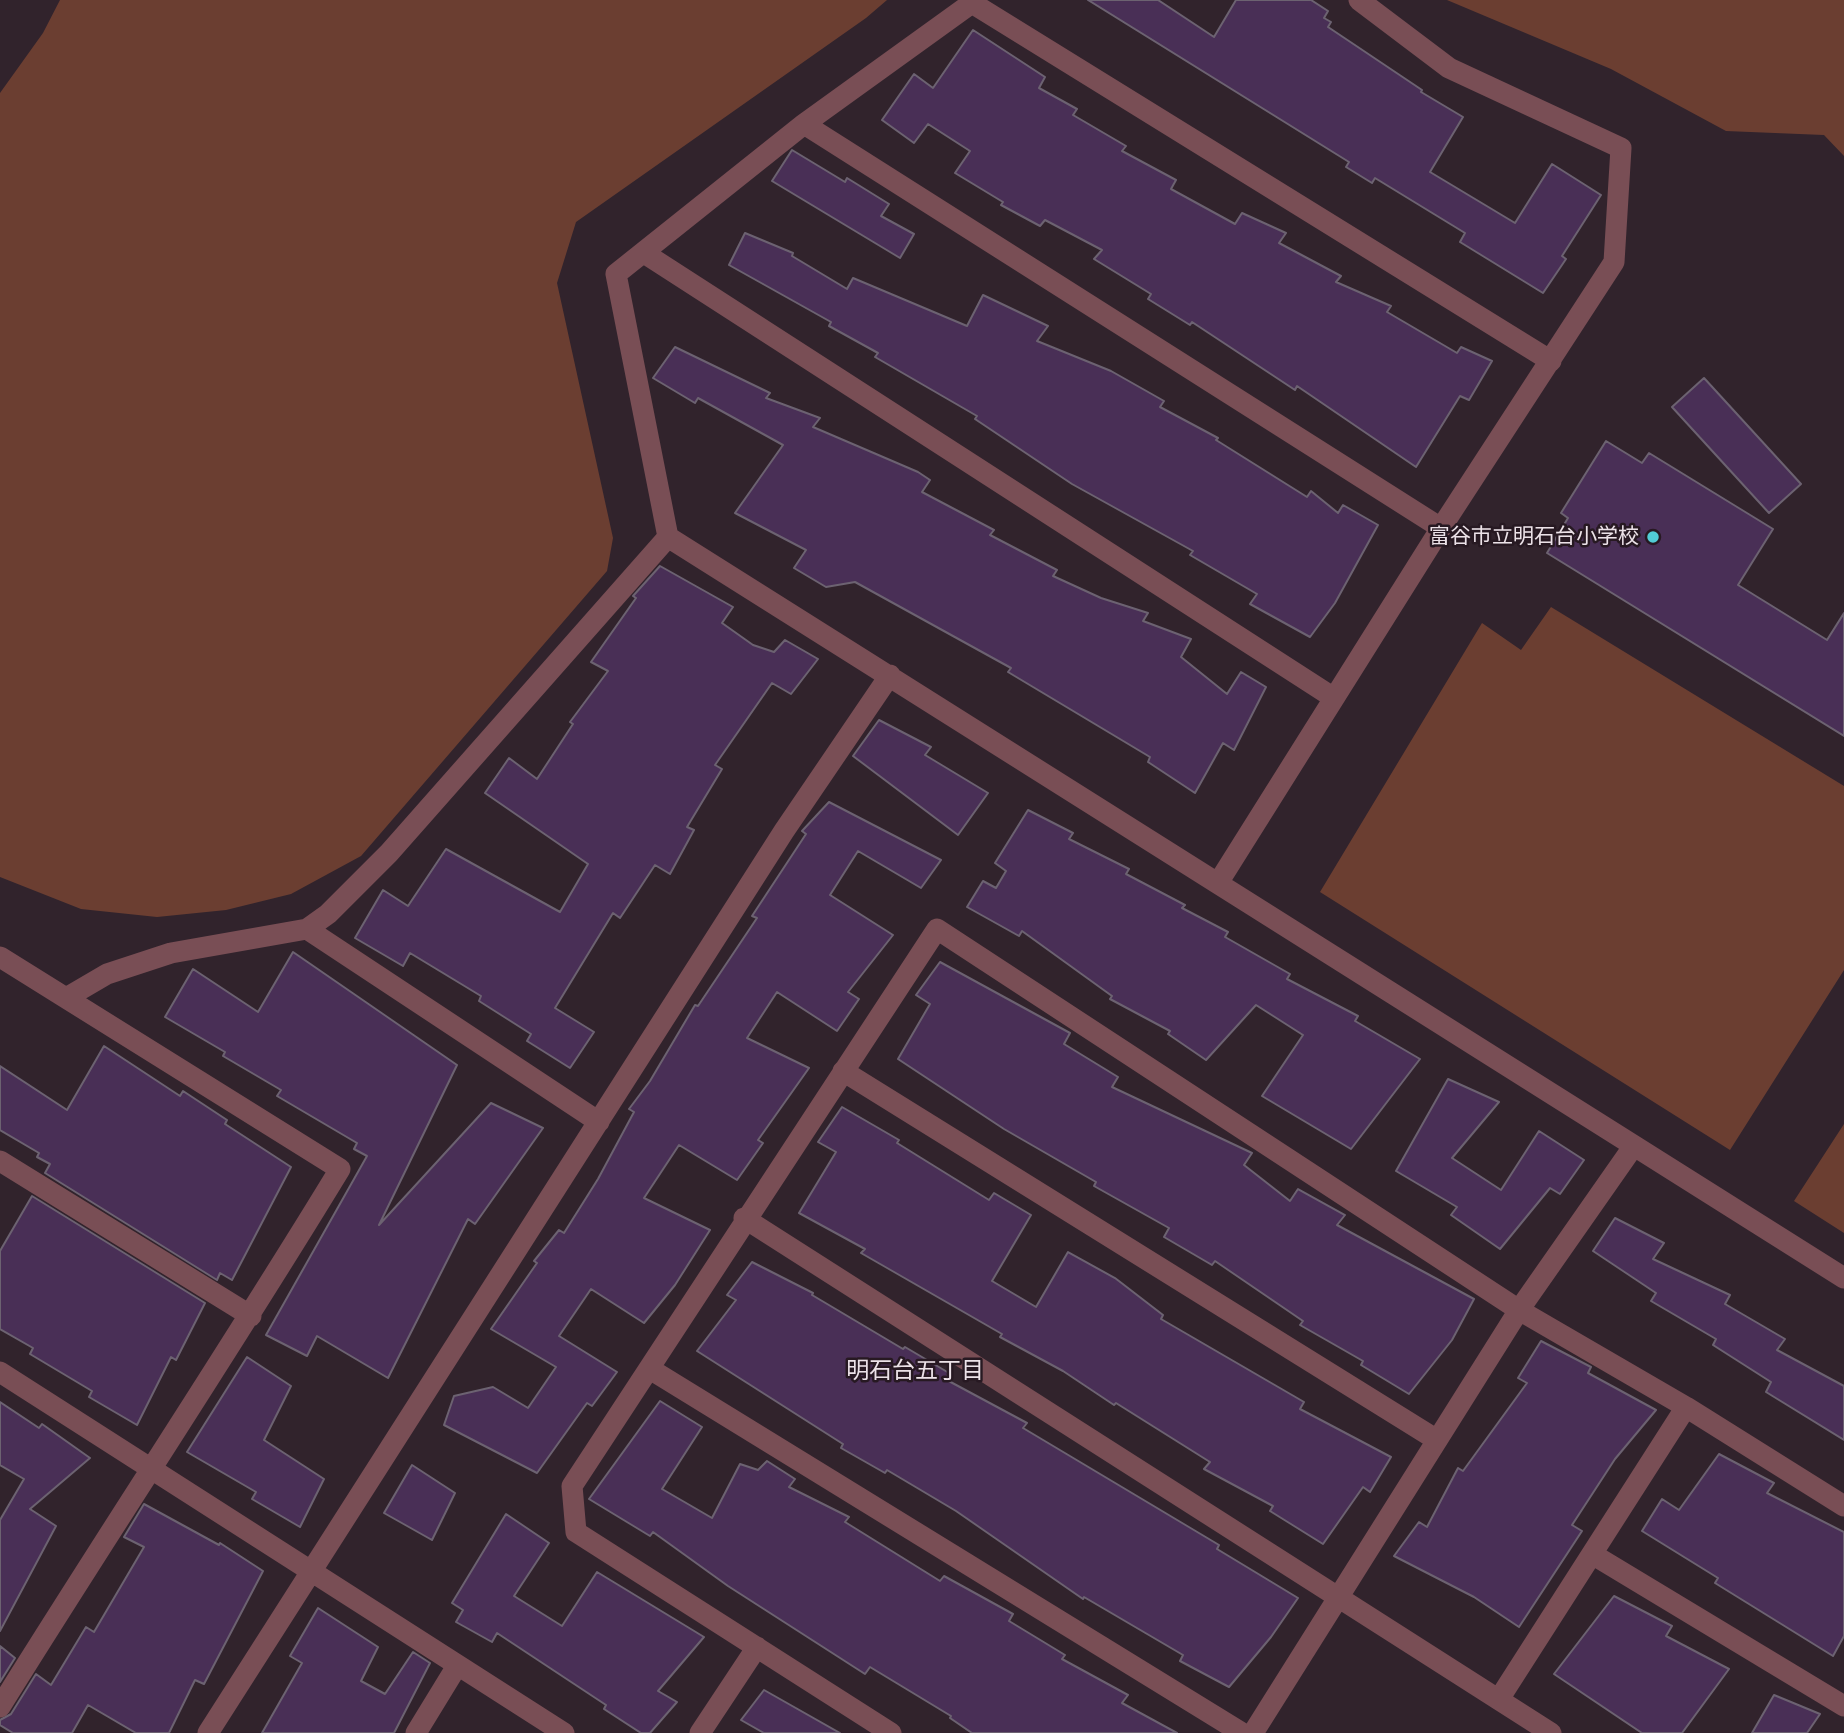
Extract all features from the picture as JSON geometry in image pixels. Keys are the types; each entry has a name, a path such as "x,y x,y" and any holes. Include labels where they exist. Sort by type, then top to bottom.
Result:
{"street":[{"path":"1218,883 1441,528 1614,262 1621,148 1449,68 1359,0"},
{"path":"1551,361 974,2 804,124 616,274 668,537 890,674 1486,1050 1633,1147 1844,1278"},
{"path":"804,124 1441,528"},
{"path":"645,253 1334,698"},
{"path":"66,998 107,974 171,953 307,929 328,914 389,853 668,537"},
{"path":"208,1733 784,831 890,674"},
{"path":"307,929 599,1122"},
{"path":"891,1733 576,1532 572,1486 650,1369 744,1218 937,929 1519,1310 1686,1406 1844,1506"},
{"path":"0,957 340,1169 251,1316 149,1468 0,1707"},
{"path":"843,1071 1437,1440"},
{"path":"1253,1733 1519,1310 1633,1147"},
{"path":"0,1161 251,1316"},
{"path":"744,1218 1551,1733"},
{"path":"650,1369 1242,1733"},
{"path":"0,1372 564,1733"},
{"path":"1499,1699 1686,1406"},
{"path":"1592,1554 1844,1706"},
{"path":"700,1733 757,1647"},
{"path":"416,1733 457,1666"}],"shaded area":[{"path":"60,0 887,0 866,18 576,222 557,283 613,538 607,571 361,856 291,894 226,910 157,917 81,909 0,877 0,93 43,33"},
{"path":"1447,0 1844,0 1844,156 1824,135 1726,131 1611,69"},
{"path":"1551,607 1844,786 1844,970 1730,1150 1320,892 1482,623 1521,650"},
{"path":"1844,1124 1844,1233 1794,1201"}],"building":[{"path":"1088,0 1158,0 1214,37 1236,0 1311,0 1328,11 1324,18 1331,22 1328,27 1422,90 1421,92 1463,117 1430,172 1515,223 1552,164 1601,195 1562,256 1566,259 1543,293 1460,242 1465,233 1375,178 1372,183 1346,167 1349,162"},
{"path":"973,30 1045,77 1039,88 1077,109 1073,115 1126,146 1122,151 1176,180 1171,189 1235,224 1242,213 1286,233 1279,243 1341,276 1336,282 1391,306 1387,312 1457,353 1461,347 1492,361 1469,400 1460,396 1416,467 1297,386 1295,390 1192,322 1190,325 1148,299 1151,294 1094,259 1102,250 1045,220 1040,226 1001,205 1003,202 955,173 970,151 928,124 914,143 882,120 914,74 933,88"},
{"path":"792,150 845,182 847,178 889,204 881,216 914,234 900,258 772,181"},
{"path":"745,233 793,253 792,256 847,289 853,278 967,326 983,295 1048,326 1037,341 1111,371 1164,401 1160,407 1218,438 1216,440 1307,497 1311,491 1338,513 1343,505 1378,525 1335,603 1310,637 1250,604 1257,594 1190,555 1193,551 1072,484 975,419 977,416 875,357 878,353 829,326 831,322 729,265"},
{"path":"675,347 770,393 766,398 820,418 813,427 918,472 930,480 922,492 994,530 990,535 1057,570 1053,576 1101,598 1148,613 1143,621 1191,639 1181,657 1227,694 1241,672 1266,687 1234,750 1223,743 1195,793 1148,762 1150,757 1008,672 1011,668 855,582 826,587 794,568 806,550 735,513 783,445 698,398 695,403 653,378"},
{"path":"1704,378 1801,484 1769,513 1672,407"},
{"path":"1606,441 1642,463 1649,453 1773,529 1738,585 1827,640 1844,613 1844,736 1547,553 1568,518 1561,513"},
{"path":"660,566 733,607 722,623 753,645 774,652 785,640 818,659 791,694 772,683 715,765 722,769 687,827 694,830 670,874 655,865 620,918 613,913 555,1008 594,1032 570,1068 527,1041 531,1034 479,1001 481,996 410,953 403,966 355,938 383,890 408,906 446,849 560,912 588,864 485,793 509,758 537,779 573,724 570,722 608,671 591,662 636,598 633,596"},
{"path":"879,720 931,747 925,755 988,793 958,835 853,756"},
{"path":"829,802 941,860 921,888 858,851 830,895 893,935 848,992 859,999 837,1031 777,992 747,1038 809,1068 758,1140 763,1143 737,1180 679,1145 644,1198 710,1230 675,1285 644,1323 591,1289 559,1336 617,1372 592,1406 587,1403 537,1473 444,1425 454,1396 493,1387 528,1408 556,1367 491,1329 537,1263 534,1261 559,1230 564,1233 598,1179 634,1112 629,1109 650,1081 695,1005 698,1006 757,918 752,916 806,834 802,831"},
{"path":"1028,810 1073,833 1069,839 1129,869 1126,874 1185,905 1182,908 1228,932 1225,937 1290,974 1287,979 1358,1016 1355,1021 1420,1059 1351,1149 1262,1096 1303,1035 1256,1005 1206,1060 1168,1034 1170,1031 1110,999 1112,996 1022,931 1019,936 967,907 983,881 996,888 1006,871 995,863"},
{"path":"293,952 457,1065 379,1225 491,1103 543,1128 475,1224 468,1219 388,1378 317,1336 307,1356 266,1335 367,1156 354,1149 357,1143 277,1096 281,1090 223,1056 225,1052 165,1017 193,969 258,1012"},
{"path":"940,962 1070,1033 1064,1044 1118,1077 1112,1087 1252,1153 1244,1165 1290,1201 1298,1189 1345,1215 1337,1225 1474,1299 1452,1340 1409,1394 1361,1365 1363,1361 1300,1325 1303,1321 1215,1261 1212,1265 1164,1237 1169,1228 1094,1186 1096,1182 1004,1129 898,1059 930,1004 916,995"},
{"path":"104,1046 180,1096 183,1091 227,1120 225,1124 291,1167 232,1280 220,1273 217,1280 45,1173 50,1164 37,1157 39,1153 0,1130 0,1066 67,1110"},
{"path":"1448,1079 1499,1102 1452,1158 1501,1190 1539,1131 1584,1160 1560,1194 1550,1188 1500,1249 1451,1215 1457,1207 1396,1171"},
{"path":"842,1107 899,1140 897,1143 989,1200 994,1193 1031,1215 992,1281 1036,1307 1068,1252 1115,1278 1163,1315 1161,1319 1304,1402 1300,1409 1391,1457 1370,1492 1363,1487 1323,1544 1270,1511 1273,1506 1204,1469 1210,1462 1063,1371 1000,1337 1002,1334 861,1253 865,1249 799,1213 836,1152 818,1142"},
{"path":"32,1196 205,1303 176,1360 171,1357 137,1425 89,1397 92,1391 30,1354 33,1348 0,1329 0,1251"},
{"path":"1615,1218 1664,1243 1653,1259 1730,1295 1725,1304 1785,1339 1777,1350 1844,1386 1844,1440 1766,1392 1771,1382 1713,1345 1716,1339 1651,1301 1656,1293 1593,1251"},
{"path":"752,1262 813,1293 812,1295 903,1349 905,1347 949,1373 945,1379 1027,1423 1023,1428 1219,1545 1217,1549 1298,1598 1271,1637 1229,1687 1180,1661 1183,1655 1084,1597 1083,1599 956,1511 887,1470 885,1473 841,1448 843,1444 697,1351 736,1300 727,1295"},
{"path":"1541,1341 1591,1367 1588,1373 1656,1410 1615,1459 1572,1525 1582,1531 1519,1627 1474,1597 1394,1556 1419,1522 1427,1527 1458,1468 1463,1471 1527,1383 1518,1378"},
{"path":"247,1357 291,1386 264,1440 324,1479 300,1527 252,1499 256,1492 187,1452"},
{"path":"660,1401 702,1427 662,1489 712,1518 740,1464 758,1470 767,1461 795,1479 789,1487 849,1517 845,1522 940,1581 944,1576 1013,1614 1009,1621 1065,1655 1062,1659 1128,1695 1122,1703 1177,1733 972,1733 950,1718 951,1716 870,1667 865,1674 728,1586 653,1532 650,1536 589,1499"},
{"path":"0,1402 39,1428 42,1424 90,1458 30,1509 56,1526 0,1631 0,1520 24,1479 0,1465"},
{"path":"1719,1454 1774,1483 1767,1493 1844,1532 1844,1636 1833,1656 1715,1583 1718,1578 1642,1531 1662,1499 1679,1510"},
{"path":"412,1465 455,1493 432,1540 384,1513"},
{"path":"144,1504 219,1545 220,1543 263,1571 204,1684 195,1680 169,1733 136,1733 88,1705 72,1733 13,1733 0,1725 0,1720 11,1714 36,1674 51,1685 86,1627 94,1632 144,1547 124,1537"},
{"path":"506,1514 549,1543 514,1596 562,1626 597,1572 704,1637 658,1691 677,1702 650,1733 641,1733 604,1709 606,1705 497,1633 492,1642 456,1622 463,1610 452,1603"},
{"path":"1614,1596 1672,1626 1666,1636 1729,1669 1682,1733 1642,1733 1554,1674"},
{"path":"318,1608 378,1647 361,1681 385,1694 413,1652 430,1663 394,1733 262,1733 302,1663 290,1656"},
{"path":"0,1646 15,1658 0,1682"},
{"path":"764,1690 840,1733 764,1733 741,1720"},
{"path":"1774,1695 1820,1714 1807,1733 1752,1733"}],"place":[{"name":"富谷市立明石台小学校","path":"1653,537"}],"district":[{"name":"明石台五丁目","path":"915,1371"}]}
